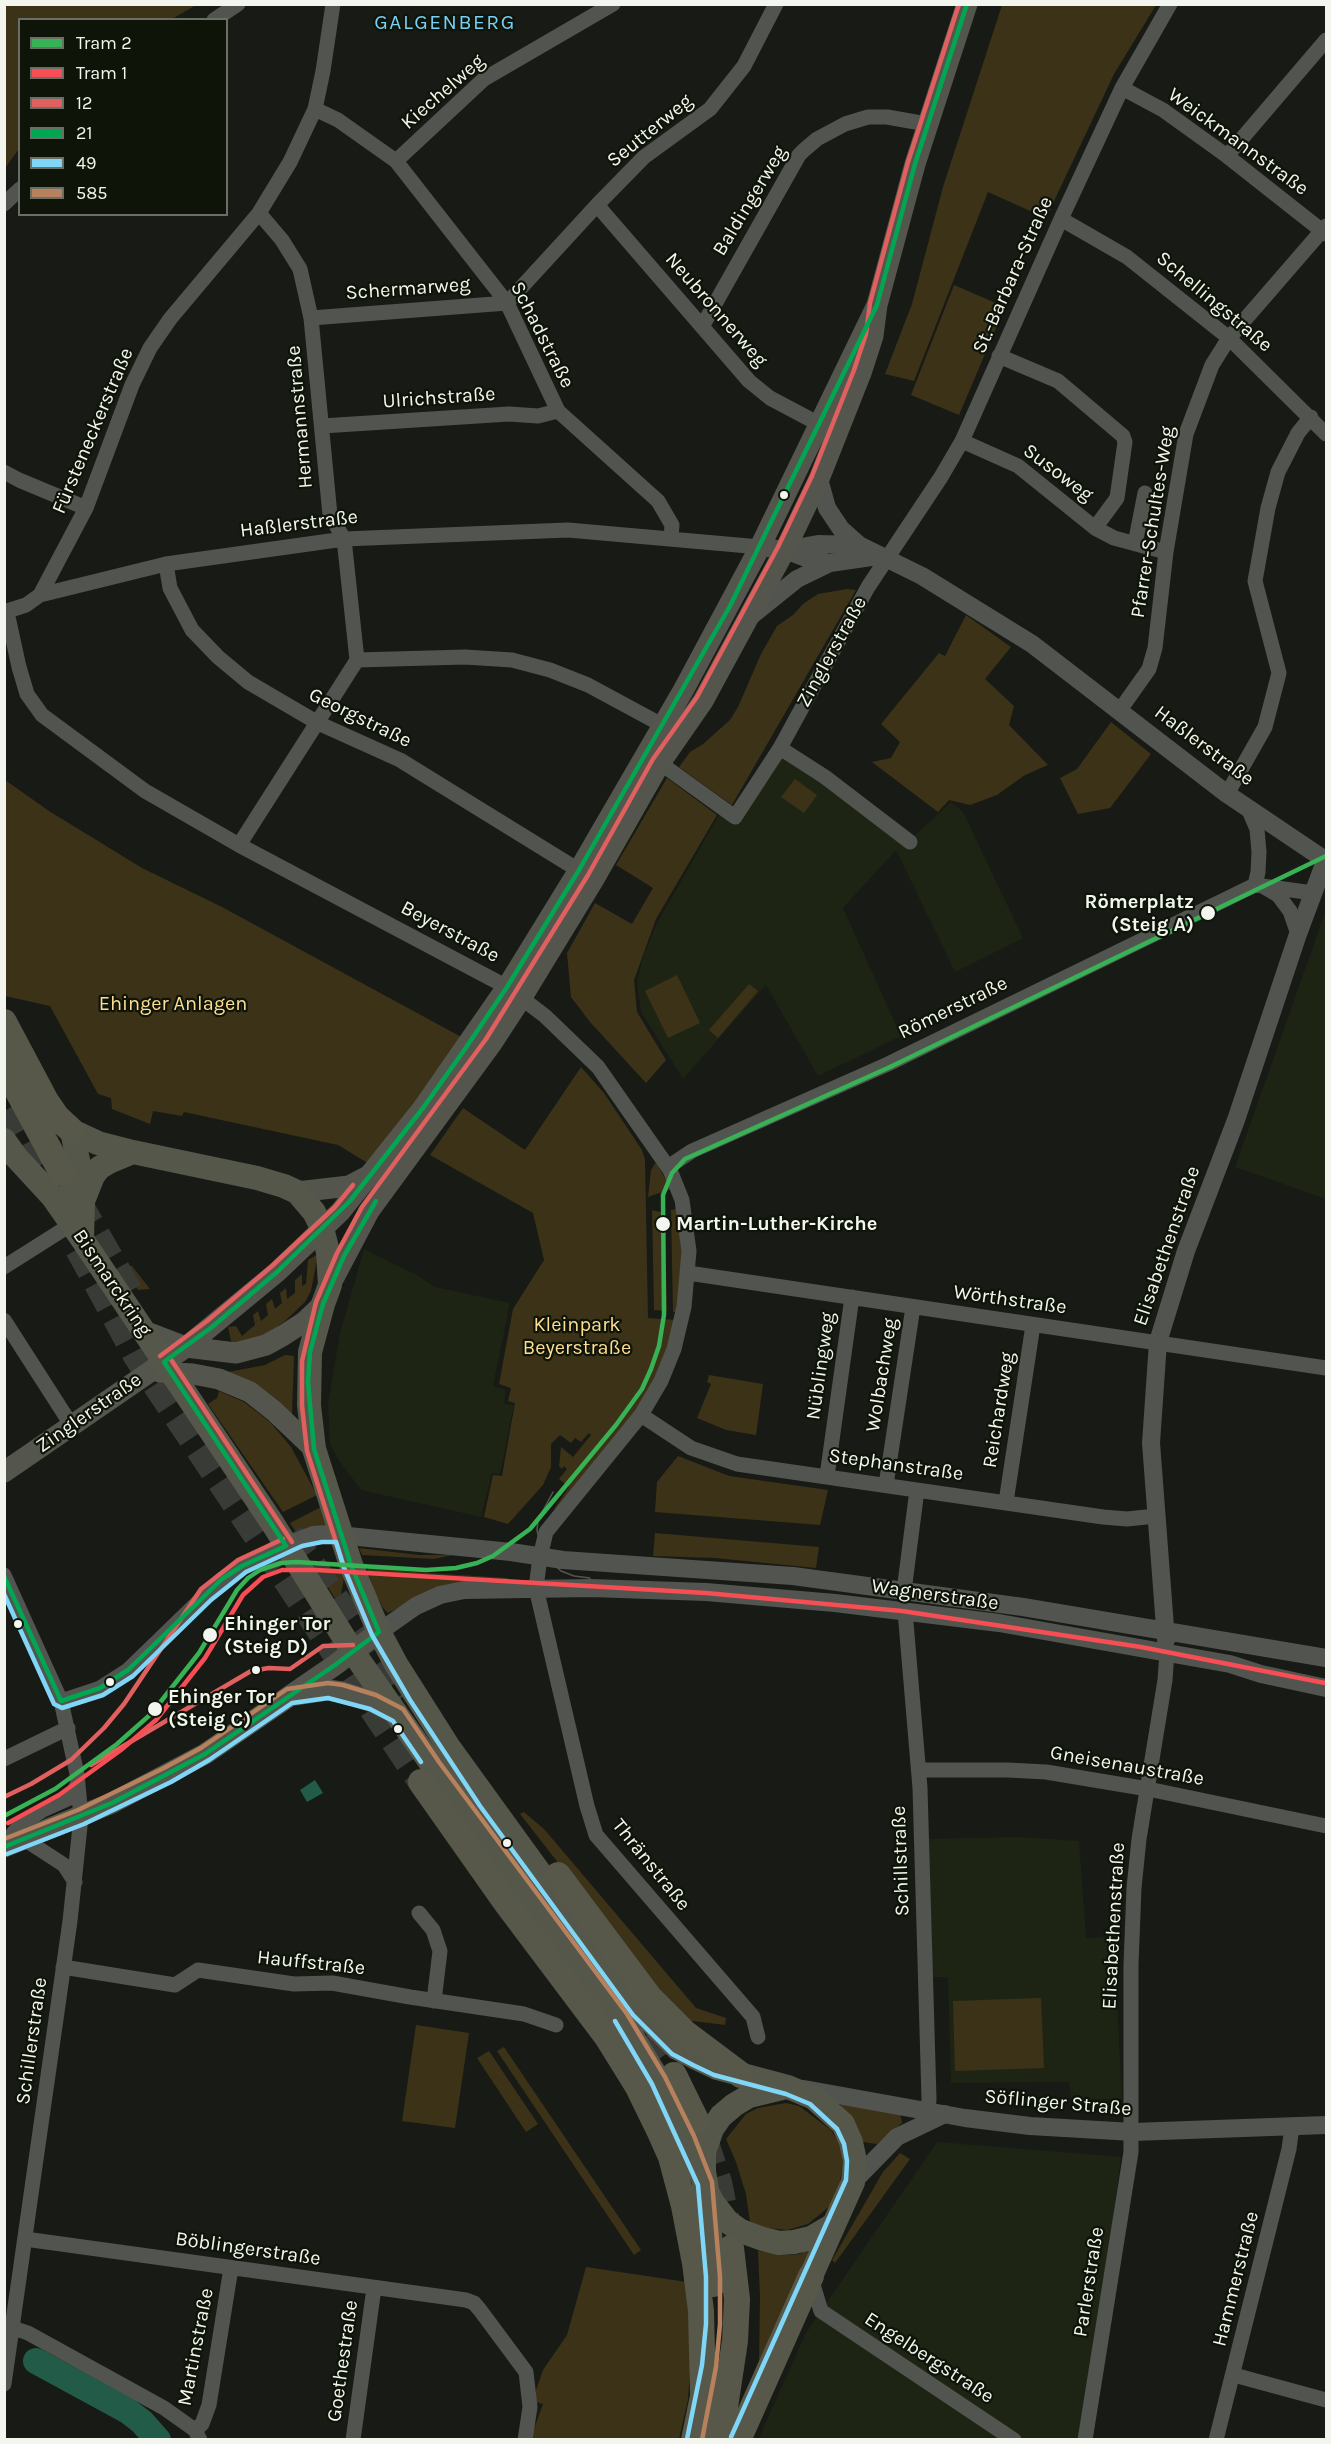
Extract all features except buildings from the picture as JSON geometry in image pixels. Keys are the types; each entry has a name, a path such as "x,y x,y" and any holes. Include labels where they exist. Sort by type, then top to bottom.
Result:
{"highway":[{"path":"4,1022 46,1101 57,1117 72,1131"},
{"path":"4,1066 62,1173"},
{"path":"421,1782 507,1904 607,2037 638,2087 659,2130 671,2157 695,2262 700,2311 703,2393"},
{"path":"558,1875 650,1998 685,2033 745,2086"},
{"path":"674,2075 698,2122"},
{"path":"694,2439 709,2366 713,2324 713,2277 707,2182"},
{"path":"720,2439 735,2341 737,2298 731,2248"},
{"path":"738,2439 811,2276"}],"main road":[{"path":"877,304 927,124 967,4"},
{"name":"Zinglerstraße","path":"586,875 662,725 707,647 760,547 877,304"},
{"name":"Zinglerstraße","path":"327,1294 359,1228 406,1159 492,1043 515,992 586,875 703,701 750,617 819,479 861,373 873,336 877,304"},
{"name":"Zinglerstraße","path":"4,1472 72,1425 159,1370 277,1272 340,1212 374,1172 515,992"},
{"path":"72,1131 98,1143 133,1152 258,1178 297,1192 307,1201 322,1228 328,1252 327,1294 309,1362 309,1405 314,1449 351,1565 379,1632 401,1672 448,1746 639,2010 677,2048 717,2068 745,2086 788,2087 814,2098 843,2124 851,2142 855,2161 853,2182 811,2276"},
{"path":"52,1196 69,1193 74,1189 79,1176 80,1163 72,1131"},
{"name":"Bismarckring","path":"4,1140 16,1157 52,1196 77,1231 144,1331 159,1370 286,1546 353,1652 433,1766 621,2018 659,2081 707,2182"},
{"path":"77,1231 83,1201 93,1176 99,1168 109,1162 133,1152"},
{"path":"297,1192 349,1186 374,1172"},
{"path":"144,1331 186,1347 224,1353 251,1350 284,1335 304,1322 327,1294"},
{"path":"159,1370 219,1379 250,1392 314,1449"},
{"name":"Wagnerstraße","path":"11,1843 81,1817 206,1754 379,1632"},
{"path":"290,1696 328,1690 342,1692 373,1702 398,1715"},
{"path":"745,2086 734,2105 721,2116 707,2141 707,2182 728,2222 741,2231 779,2243 811,2238 833,2225"}],"street":[{"path":"217,18 238,4"},
{"name":"Fürsteneckerstraße","path":"40,595 86,508 132,385 150,348 170,319 259,213 290,162 315,109 324,71 333,4"},
{"name":"Kiechelweg","path":"396,161 484,79 613,4"},
{"name":"Seutterweg","path":"507,303 644,157 710,109 744,66 776,4"},
{"name":"St.-Barbara-Straße","path":"883,557 941,477 962,441 1122,88 1170,4"},
{"path":"1227,156 1326,40"},
{"name":"Weickmannstraße","path":"1122,88 1163,110 1325,230"},
{"name":"Schadstraße","path":"315,109 338,120 396,161 507,303 558,411 657,501 672,525 671,538"},
{"name":"Baldingerweg","path":"703,325 799,155 804,150 817,139 844,124 868,117 887,117 927,124"},
{"path":"4,204 18,191"},
{"name":"Neubronnerweg","path":"597,205 749,381 770,398 819,424"},
{"name":"Hermannstraße","path":"259,213 282,240 300,269 311,318 330,515 344,539 357,660"},
{"name":"Schellingstraße","path":"1061,219 1127,257 1229,338 1326,434"},
{"name":"Pfarrer-Schultes-Weg","path":"1120,710 1149,669 1155,648 1166,552 1186,434 1212,365 1229,338 1325,230"},
{"name":"Schermarweg","path":"311,318 507,303"},
{"path":"999,356 1058,381 1123,436 1125,442 1117,498 1095,528"},
{"name":"Ulrichstraße","path":"322,426 509,414 538,416 558,411"},
{"path":"1227,794 1265,727 1279,673 1255,581 1268,508 1278,472 1298,433 1311,417"},
{"name":"Susoweg","path":"962,441 1018,466 1095,528 1135,544 1166,552"},
{"path":"4,472 86,508"},
{"path":"819,479 826,508 842,529 859,545"},
{"path":"1135,544 1145,493"},
{"name":"Haßlerstraße","path":"6,612 26,605 40,595 166,564 344,539 568,530 785,550 809,559 830,563 883,557"},
{"name":"Haßlerstraße","path":"785,550 818,544 859,545 959,597 1032,644 1227,794 1291,837 1323,854"},
{"name":"Zinglerstraße","path":"660,763 735,817 780,748 883,557"},
{"path":"750,617 797,579 830,563"},
{"name":"Georgstraße","path":"166,564 170,588 192,630 218,657 248,682 318,723 400,760 586,875"},
{"name":"Beyerstraße","path":"6,612 27,694 42,715 146,791 239,845 515,992 598,1067 668,1167 680,1193 686,1225 688,1273 683,1317 674,1349 661,1381 641,1415 549,1527 540,1557"},
{"path":"239,845 357,660 465,657 512,660 550,670 588,685 662,725"},
{"path":"780,748 825,777 910,842"},
{"path":"1248,808 1257,829 1260,887"},
{"name":"Elisabethenstraße","path":"1133,2132 1131,1965 1134,1899 1139,1839 1149,1790 1167,1652 1150,1443 1158,1342 1180,1266 1236,1120 1313,893 1323,854"},
{"path":"1260,887 1313,893"},
{"path":"1260,887 1278,895 1290,911 1298,934"},
{"name":"Römerstraße","path":"668,1167 693,1151 888,1064 1260,887"},
{"path":"4,1268 77,1231"},
{"name":"Wörthstraße","path":"688,1273 1326,1368"},
{"name":"Nüblingweg","path":"827,1476 852,1298"},
{"name":"Wolbachweg","path":"886,1485 913,1307"},
{"path":"4,1320 72,1425"},
{"name":"Reichardweg","path":"1006,1502 1033,1325"},
{"name":"Stephanstraße","path":"641,1415 681,1442 725,1461 1103,1517 1127,1519 1156,1516"},
{"path":"904,1591 918,1490"},
{"name":"Wagnerstraße","path":"286,1546 313,1535 342,1535 540,1557 793,1576 1023,1606 1326,1658"},
{"path":"61,1701 100,1688 128,1670 222,1579 242,1566 286,1546"},
{"path":"536,1588 540,1557"},
{"name":"Schillerstraße","path":"4,1575 61,1701 78,1781 81,1817 75,1882 4,2384"},
{"name":"Wagnerstraße","path":"379,1632 416,1606 455,1591 536,1588 706,1592 905,1611 999,1623 1230,1664 1326,1688"},
{"name":"Thränstraße","path":"536,1588 587,1806 596,1835 753,2017 758,2037"},
{"name":"Schillstraße","path":"905,1611 920,1788 929,2099 937,2112"},
{"path":"4,1759 68,1728"},
{"name":"Gneisenaustraße","path":"919,1770 1046,1772 1149,1790 1326,1826"},
{"path":"75,1882 64,1865 11,1843 21,1824 43,1810 70,1798 76,1790 78,1781"},
{"path":"419,1913 433,1930 440,1951 434,2001"},
{"name":"Hauffstraße","path":"63,1967 176,1985 198,1970 294,1984 332,1983 524,2014 556,2025"},
{"name":"Söflinger Straße","path":"788,2087 1030,2126 1133,2132 1326,2125"},
{"path":"853,2182 897,2137 937,2112"},
{"name":"Hammerstraße","path":"1216,2439 1289,2149 1292,2127"},
{"name":"Parlerstraße","path":"1085,2439 1133,2132"},
{"name":"Böblingerstraße","path":"25,2239 466,2300 480,2310 526,2372 530,2407 525,2439"},
{"name":"Martinstraße","path":"198,2435 209,2406 231,2268"},
{"path":"790,2322 821,2311 811,2276"},
{"name":"Goethestraße","path":"353,2439 374,2288"},
{"name":"Engelbergstraße","path":"821,2311 1014,2439"},
{"path":"13,2328 28,2333 164,2408 198,2435"},
{"path":"1234,2374 1326,2400"}],"shaded area":[{"path":"781,752 911,839 951,802 963,812 1023,938 955,972 896,850 843,908 901,1036 818,1076 766,985 683,1079 641,1012 637,982 643,957 657,923 719,815 737,822"},
{"path":"1326,910 1326,1199 1235,1167"},
{"path":"364,1249 417,1275 435,1287 510,1303 493,1386 506,1390 504,1404 514,1405 500,1474 492,1473 481,1517 361,1490 330,1444 328,1405 340,1333"},
{"path":"315,1780 323,1793 307,1802 300,1790"},
{"path":"1019,1837 1079,1841 1086,1938 1114,1937 1122,2099 1071,2099 1069,2082 951,2083 948,1977 932,1977 928,1839"},
{"path":"937,2142 1121,2157 1086,2439 758,2440 806,2333"}],"green space":[{"path":"5,4 196,4 174,18 18,18 18,150 5,168"},
{"path":"1002,5 1156,5 1114,74 1046,218 988,192 914,381 885,374 912,304 943,187"},
{"path":"954,285 1005,307 959,415 911,395"},
{"path":"847,589 856,590 732,805 679,767 690,752 703,744 730,720 777,626 818,594"},
{"path":"966,615 1011,647 985,679 1014,706 1009,725 1048,765 1025,775 997,795 970,805 949,800 938,812 872,762 891,758 900,742 881,724 939,653 945,656"},
{"path":"1111,722 1151,754 1110,808 1078,814 1060,778 1077,769"},
{"path":"667,778 717,815 656,919 634,980 637,1012 666,1060 646,1083 590,1022 571,997 567,953 595,903 632,924 653,888 616,865"},
{"path":"795,779 817,795 804,813 781,797"},
{"name":"Ehinger Anlagen","path":"5,780 49,811 142,868 222,907 465,1039 371,1165 338,1145 184,1112 182,1116 153,1111 150,1124 112,1109 111,1098 98,1094 50,1006 5,996"},
{"path":"677,975 700,1023 668,1038 645,991"},
{"path":"749,984 758,991 718,1038 709,1030"},
{"name":"Kleinpark Beyerstraße","path":"581,1067 604,1093 642,1150 645,1160 648,1318 676,1320 670,1344 643,1403 557,1510 555,1508 569,1487 559,1479 567,1469 559,1466 561,1447 573,1457 591,1435 589,1433 581,1442 575,1438 571,1443 560,1435 551,1444 551,1467 543,1485 508,1524 484,1517 493,1475 502,1476 515,1403 508,1401 511,1388 499,1384 513,1309 544,1260 533,1213 430,1155 463,1108 525,1150"},
{"path":"656,1162 671,1189 648,1197 651,1170"},
{"path":"677,1209 682,1252 678,1312 673,1312 671,1210"},
{"path":"652,1210 665,1213 667,1311 654,1310"},
{"path":"318,1254 311,1291 305,1302 285,1321 264,1336 232,1345 228,1327 236,1326 242,1336 255,1325 253,1315 258,1311 261,1321 268,1315 266,1304 272,1299 275,1309 282,1303 280,1293 286,1288 287,1299 295,1293 295,1280 302,1274 302,1286 306,1284 308,1260"},
{"path":"121,1265 132,1266 150,1289 138,1290"},
{"path":"285,1355 294,1356 292,1414 228,1372 265,1365"},
{"path":"709,1375 763,1384 756,1435 726,1430 697,1418 711,1384 707,1382"},
{"path":"219,1391 244,1402 270,1422 291,1447 317,1495 283,1512 208,1404 217,1398"},
{"path":"678,1456 729,1476 828,1490 820,1525 655,1512 657,1482"},
{"path":"321,1507 327,1528 298,1535 290,1523"},
{"path":"655,1533 819,1547 816,1568 715,1558 653,1556"},
{"path":"359,1548 419,1555 453,1555 434,1559 362,1555"},
{"path":"318,1567 342,1569 345,1572 340,1601 336,1600 318,1571"},
{"path":"367,1568 508,1578 508,1581 419,1598 388,1613 374,1591"},
{"path":"524,1812 544,1829 696,2008 726,2018 725,2025 685,2020 656,1988 520,1814"},
{"path":"1041,1998 1044,2068 955,2071 953,2001"},
{"path":"416,2025 469,2033 455,2128 402,2121"},
{"path":"504,2047 641,2250 634,2255 497,2051"},
{"path":"489,2051 538,2124 526,2132 477,2058"},
{"path":"786,2103 799,2106 831,2130 840,2145 843,2163 840,2182 830,2206 808,2224 787,2230 768,2228 750,2222 746,2194 726,2139 746,2114 758,2108"},
{"path":"842,2104 900,2112 902,2123 877,2144 863,2142 856,2126 840,2106"},
{"path":"900,2153 910,2159 835,2263 832,2260 883,2172"},
{"path":"813,2247 759,2363 758,2251 787,2255 800,2254"},
{"path":"586,2267 687,2282 691,2355 688,2400 679,2439 530,2440 543,2404 536,2402 536,2390 543,2370 567,2335"}],"waterway":[{"path":"36,2361 128,2411 142,2422 158,2440"}],"tunnel":[{"path":"4,1111 41,1179"},
{"path":"78,1201 134,1299"},
{"path":"78,1249 136,1356 421,1782"},
{"path":"291,1534 404,1696"},
{"path":"624,2004 674,2075"},
{"path":"705,2140 719,2182 728,2227"}],"tram line":[{"name":"2","path":"4,1816 55,1789 117,1744 151,1714 199,1653 237,1590 248,1578 260,1570 281,1563 296,1562 426,1570 456,1568 493,1556 530,1529 616,1425 642,1389 651,1369 659,1346 664,1315 663,1195 672,1173 685,1159 890,1067 1326,856"},
{"path":"553,1492 538,1520 537,1530 541,1548 547,1558 561,1571 574,1576 590,1578"},
{"name":"1","path":"8,1823 59,1795 121,1750 156,1720 205,1658 243,1595 263,1577 282,1570 316,1570 706,1593 902,1611 1141,1647 1325,1683"}],"transit line":[{"name":"12","path":"372,1635 344,1567 307,1451 302,1406 302,1361 316,1302 337,1253 362,1207 486,1039 588,875 653,759 697,697 778,547 812,476 854,370 866,334 870,303 908,162 959,4"},
{"name":"21","path":"4,1576 61,1701 100,1688 128,1670 222,1579 242,1566 286,1546 164,1362 212,1327 277,1272 350,1201 423,1108 465,1049 507,987 579,870 730,606 877,305 915,164 967,4"},
{"name":"12","path":"160,1356 207,1321 272,1266 335,1207 353,1185"},
{"name":"21","path":"4,1847 112,1803 205,1754 379,1632 351,1565 314,1449 308,1382 310,1352 323,1304 344,1256 376,1201"},
{"name":"12","path":"170,1358 292,1542"},
{"name":"12","path":"4,1797 71,1760 104,1728 124,1704 201,1589 238,1560 283,1539"},
{"name":"49","path":"4,1594 54,1704 62,1708 103,1695 133,1676 211,1600 246,1572 302,1546 336,1542 344,1568 372,1635 410,1700 480,1806 633,2015 672,2054 693,2065 714,2075 786,2094 810,2104 837,2129 844,2144 847,2161 846,2180 731,2437"},
{"name":"12","path":"91,1765 251,1671 269,1668 290,1669 323,1646 353,1645"},
{"name":"585","path":"4,1839 78,1810 164,1768 201,1748 287,1689 328,1683 343,1685 376,1695 403,1709 439,1762 627,2014 665,2077 694,2136 712,2182 720,2277 720,2324 716,2367 702,2440"},
{"name":"49","path":"7,1854 84,1824 171,1782 209,1760 292,1703 328,1698 370,1709 393,1721 421,1762"},
{"name":"49","path":"615,2021 652,2084 698,2185 706,2277 706,2324 702,2365 687,2439"}],"place":[{"name":"Römerplatz (Steig A)","path":"1208,913"},
{"name":"Martin-Luther-Kirche","path":"663,1224"},
{"name":"Ehinger Tor (Steig D)","path":"210,1635"},
{"name":"Ehinger Tor (Steig C)","path":"155,1709"}],"district":[{"name":"GALGENBERG","path":"445,23"}]}
